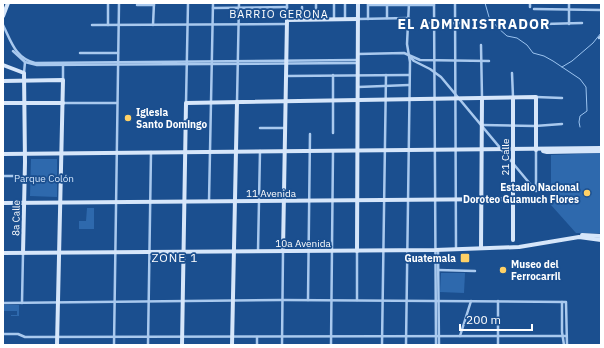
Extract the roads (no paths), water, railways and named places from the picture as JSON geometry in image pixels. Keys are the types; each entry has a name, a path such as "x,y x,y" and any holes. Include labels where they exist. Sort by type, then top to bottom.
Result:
{"street":[{"path":"4,3 5,9"},
{"path":"3,16 8,3"},
{"path":"108,3 108,25"},
{"path":"114,345 119,3"},
{"path":"182,345 188,3"},
{"path":"209,202 213,3"},
{"path":"232,345 239,3"},
{"path":"282,345 287,3"},
{"path":"316,3 316,20"},
{"path":"334,3 334,20"},
{"path":"345,3 345,19"},
{"path":"357,300 358,3"},
{"path":"455,3 454,60 455,93 457,99 455,150 456,249"},
{"path":"569,3 569,24"},
{"path":"137,5 154,4 153,25"},
{"path":"368,19 368,4 434,4 434,200 437,345"},
{"path":"387,4 387,18"},
{"path":"406,345 410,62 407,44 409,4"},
{"path":"213,8 287,7"},
{"path":"302,7 302,20"},
{"path":"534,9 601,10"},
{"path":"92,25 212,25 302,20 409,18"},
{"path":"426,23 463,23"},
{"path":"544,24 582,23"},
{"path":"3,25 16,51 23,58 32,63 117,64"},
{"path":"3,29 15,53 25,62 37,65 63,66 238,62 357,62"},
{"path":"481,45 482,248"},
{"path":"80,53 118,53"},
{"path":"357,54 404,53 420,60 489,61"},
{"path":"409,56 414,61 434,71 455,93"},
{"name":"8a Calle","path":"22,303 25,62"},
{"path":"3,64 24,73"},
{"path":"57,345 63,66"},
{"name":"21 Calle","path":"512,73 513,240"},
{"path":"333,75 333,133"},
{"path":"382,345 386,75"},
{"path":"286,76 409,75"},
{"path":"3,81 63,80"},
{"path":"357,87 409,85"},
{"path":"457,99 482,125 536,191 536,98"},
{"path":"186,103 562,98"},
{"path":"3,103 117,103"},
{"path":"482,125 536,126 562,124"},
{"path":"260,128 285,128"},
{"path":"308,300 310,134"},
{"path":"3,154 357,150 536,150 601,148"},
{"path":"536,150 547,152 601,152"},
{"path":"258,251 260,151"},
{"path":"331,345 333,151"},
{"path":"148,345 151,152"},
{"path":"3,176 22,176"},
{"name":"11 Avenida","path":"3,203 539,199"},
{"path":"502,247 511,244 513,240 514,244 520,245 576,236 601,236"},
{"name":"10a Avenida","path":"3,253 283,250 407,251 527,246 579,237 601,240"},
{"path":"436,250 438,270 436,300"},
{"path":"438,270 475,271"},
{"path":"3,303 282,300 566,302 565,336"},
{"path":"460,336 471,301"},
{"path":"498,301 498,345"},
{"path":"562,302 566,345"},
{"path":"3,334 18,334 25,337 282,337 382,335 565,336"},
{"path":"257,345 258,337"}],"waterway":[{"path":"485,3 489,17 507,36 517,38 527,45 533,53 544,56 580,79 586,87 587,111 580,116 580,127"},
{"path":"562,67 572,61 593,43 601,33"}],"place":[{"name":"Iglesia Santo Domingo","path":"128,118"},
{"name":"Estadio Nacional Doroteo Guamuch Flores","path":"587,193"},
{"name":"Guatemala","path":"465,258"},
{"name":"Museo del Ferrocarril","path":"503,270"}],"district":[{"name":"BARRIO GERONA","path":"279,14"},
{"name":"EL ADMINISTRADOR","path":"474,24"},
{"name":"ZONE 1","path":"175,257"}],"park label":[{"name":"Parque Colón","path":"44,178"}]}
